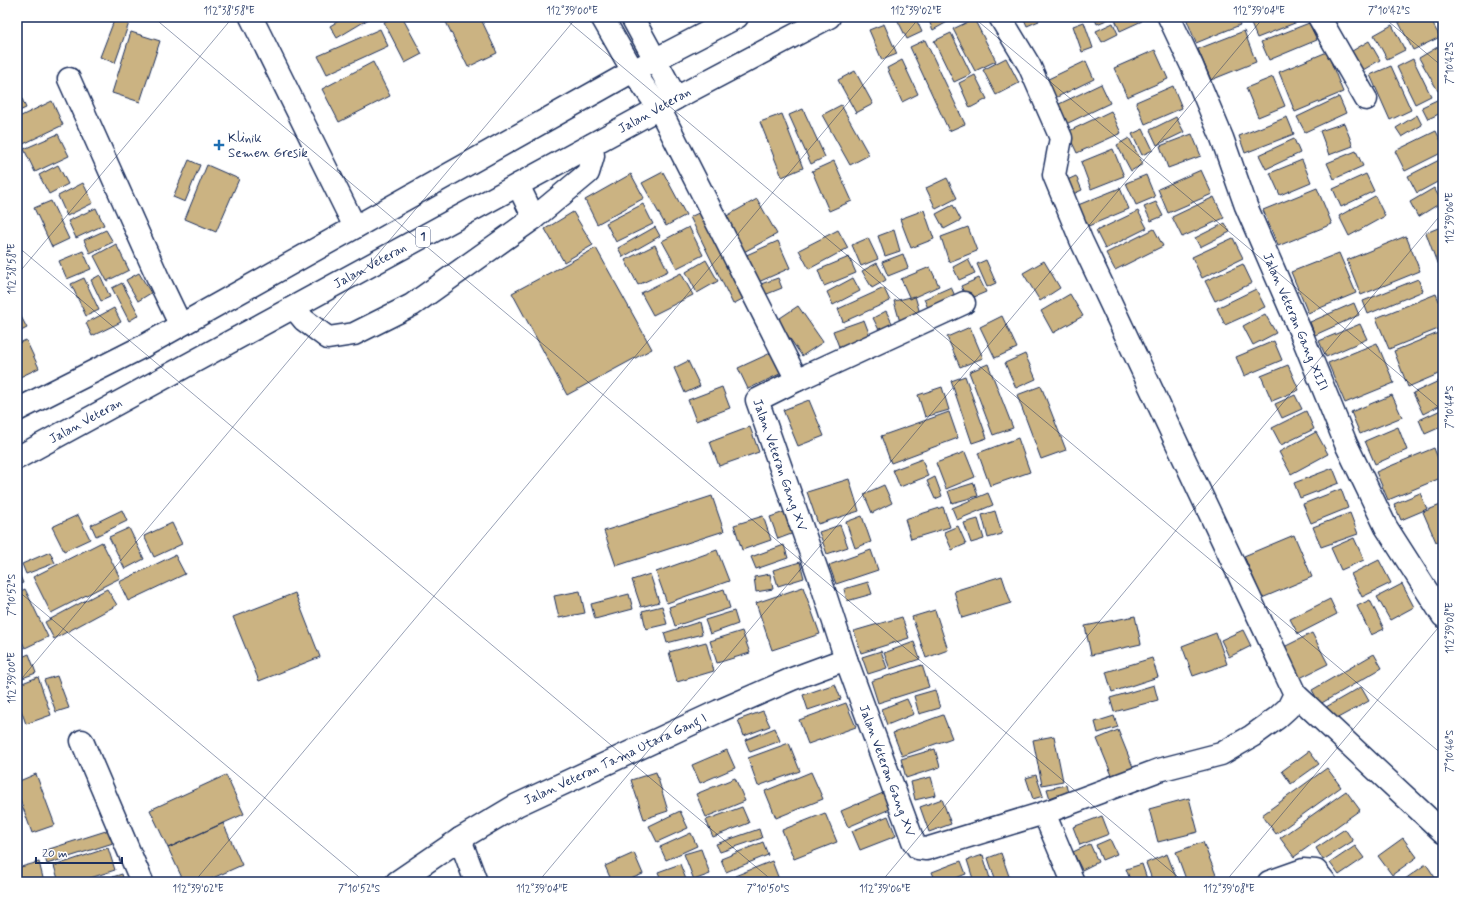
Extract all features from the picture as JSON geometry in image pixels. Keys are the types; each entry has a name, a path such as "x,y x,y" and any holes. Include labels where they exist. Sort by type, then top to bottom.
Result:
{"main road":[{"path":"251,17 355,227"},
{"path":"602,17 633,71 668,103"},
{"path":"632,17 655,59 668,103 797,380 964,303"},
{"path":"19,404 142,346 633,71 737,17"},
{"name":"Jalan Veteran","path":"17,458 668,103 829,17"},
{"path":"1000,17 1029,65 1059,132 1061,138 1054,175 1096,274 1295,694 1443,832"},
{"name":"Jalan Veteran Gang XIII","path":"1169,17 1222,138 1246,206 1301,332 1346,444 1386,527 1443,616"},
{"path":"1319,17 1366,99"},
{"path":"70,79 158,278 180,324"},
{"path":"294,308 304,320 328,338 354,334 412,305 534,218 588,173 594,156 592,145"},
{"path":"518,185 534,218"},
{"name":"Jalan Veteran Gang XV","path":"797,380 757,400 822,585 846,659 913,841 918,848 926,849 1044,813"},
{"name":"Jalan Veteran Tama Utara Gang I","path":"397,882 460,839 517,805 727,708 846,659"},
{"path":"1073,882 1044,813 1159,770 1221,754 1252,736 1277,718 1288,708 1295,694"},
{"path":"82,741 142,882"},
{"path":"460,839 476,882"},
{"path":"1268,882 1303,870 1316,871 1325,882"}],"building":[{"path":"345,17 372,17 337,38 330,26"},
{"path":"394,17 402,17 422,54 405,63 384,22"},
{"path":"480,17 497,53 468,67 444,18"},
{"path":"896,17 915,17 922,32 907,39"},
{"path":"927,17 950,17 951,20 933,30"},
{"path":"959,17 969,17 961,20"},
{"path":"1023,17 1037,17 1039,21 1027,26"},
{"path":"1094,17 1109,17 1109,19 1097,24"},
{"path":"1114,17 1140,17 1142,21 1120,31"},
{"path":"1236,17 1240,25 1196,43 1186,18"},
{"path":"1248,17 1304,17 1305,19 1257,38"},
{"path":"1401,17 1429,17 1440,37 1413,50 1397,19"},
{"path":"115,18 129,23 115,63 100,57"},
{"path":"974,19 996,61 975,71 953,29"},
{"path":"1084,22 1093,48 1082,52 1073,26"},
{"path":"1113,23 1118,34 1102,42 1096,31"},
{"path":"1309,23 1317,40 1269,60 1261,42"},
{"path":"884,24 897,54 882,60 869,30"},
{"path":"1392,25 1405,50 1387,59 1374,35"},
{"path":"380,29 388,46 327,74 318,56"},
{"path":"1244,31 1256,62 1211,80 1198,49"},
{"path":"131,32 160,41 140,102 112,93"},
{"path":"951,33 971,74 954,82 934,41"},
{"path":"925,40 965,124 949,131 910,47"},
{"path":"1369,41 1380,60 1358,73 1347,54"},
{"path":"1441,45 1443,50 1443,88 1438,91 1419,58"},
{"path":"1155,50 1168,79 1127,97 1114,68"},
{"path":"1327,52 1343,92 1295,112 1279,72"},
{"path":"1006,58 1019,83 996,95 983,70"},
{"path":"1413,59 1431,96 1415,104 1397,67"},
{"path":"902,60 918,94 902,102 887,68"},
{"path":"1086,61 1094,79 1053,99 1044,81"},
{"path":"373,62 390,96 339,122 322,89"},
{"path":"1391,66 1411,110 1390,120 1370,75"},
{"path":"855,71 873,104 856,113 838,80"},
{"path":"975,75 987,99 970,108 959,83"},
{"path":"1273,77 1285,106 1258,117 1246,88"},
{"path":"1101,84 1110,103 1066,124 1057,105"},
{"path":"1173,86 1182,108 1145,124 1136,102"},
{"path":"17,87 26,108 17,112"},
{"path":"1339,97 1346,113 1305,132 1297,117"},
{"path":"1439,99 1443,107 1443,112 1428,119 1422,107"},
{"path":"52,101 63,125 17,147 17,118"},
{"path":"841,105 869,155 850,165 822,115"},
{"path":"803,109 825,157 811,164 789,115"},
{"path":"1111,111 1121,133 1077,153 1067,132"},
{"path":"782,114 803,168 782,177 760,122"},
{"path":"1417,115 1422,125 1402,137 1396,128"},
{"path":"1176,117 1184,132 1157,145 1150,130"},
{"path":"1287,117 1294,134 1245,153 1239,136"},
{"path":"1344,123 1353,146 1329,155 1320,131"},
{"path":"1143,129 1153,150 1142,155 1132,134"},
{"path":"1436,131 1443,145 1443,152 1405,171 1395,151"},
{"path":"58,134 69,156 35,172 24,149"},
{"path":"1192,134 1201,156 1168,168 1160,146"},
{"path":"1129,138 1143,164 1131,171 1117,145"},
{"path":"1294,139 1300,153 1266,169 1259,155"},
{"path":"1113,149 1124,176 1091,189 1081,162"},
{"path":"1356,151 1363,166 1334,179 1327,163"},
{"path":"1443,158 1443,179 1417,193 1408,176"},
{"path":"189,160 200,165 185,202 173,197"},
{"path":"1302,160 1311,182 1280,195 1270,173"},
{"path":"834,161 852,201 829,211 812,171"},
{"path":"58,165 68,184 49,194 39,175"},
{"path":"207,165 239,179 216,232 185,219"},
{"path":"1201,170 1212,194 1168,213 1158,189"},
{"path":"663,172 686,215 666,226 642,183"},
{"path":"631,174 644,198 597,224 585,200"},
{"path":"1366,174 1374,191 1341,207 1333,189"},
{"path":"1146,175 1155,197 1136,205 1126,183"},
{"path":"1076,176 1082,190 1071,195 1065,181"},
{"path":"947,178 957,198 936,209 926,188"},
{"path":"83,183 93,203 67,216 58,196"},
{"path":"1120,188 1129,209 1086,227 1078,205"},
{"path":"1317,188 1332,224 1278,246 1263,210"},
{"path":"1434,188 1442,202 1418,217 1410,202"},
{"path":"1375,196 1385,216 1349,236 1339,216"},
{"path":"1214,197 1224,218 1182,237 1172,217"},
{"path":"757,199 777,234 742,253 723,218"},
{"path":"51,201 69,239 52,247 34,208"},
{"path":"1156,202 1163,216 1151,221 1144,207"},
{"path":"643,204 653,224 616,242 606,223"},
{"path":"953,205 961,220 944,229 936,214"},
{"path":"96,208 104,225 76,238 68,221"},
{"path":"705,210 748,296 733,304 690,217"},
{"path":"924,210 934,239 911,248 900,219"},
{"path":"1138,211 1147,228 1105,249 1096,231"},
{"path":"573,212 593,245 564,262 545,229"},
{"path":"1225,223 1230,232 1200,247 1195,238"},
{"path":"1443,226 1443,261 1437,263 1426,233"},
{"path":"655,227 660,236 623,257 618,248"},
{"path":"689,227 703,255 677,268 662,241"},
{"path":"968,227 977,251 949,262 941,237"},
{"path":"1154,229 1163,246 1115,270 1106,253"},
{"path":"106,230 113,242 90,253 84,240"},
{"path":"838,230 848,248 809,269 799,250"},
{"path":"894,230 900,251 885,256 878,236"},
{"path":"1406,236 1420,271 1361,295 1347,260"},
{"path":"868,238 878,259 861,266 852,245"},
{"path":"1233,238 1243,258 1202,278 1192,257"},
{"path":"778,241 790,268 754,284 742,257"},
{"path":"116,244 129,270 107,281 94,256"},
{"path":"655,245 668,271 638,285 625,260"},
{"path":"596,248 652,349 567,395 512,293"},
{"path":"83,251 91,269 67,279 59,261"},
{"path":"1339,253 1356,293 1308,313 1291,272"},
{"path":"903,254 908,268 888,276 882,262"},
{"path":"849,257 856,273 824,286 818,270"},
{"path":"968,259 975,273 959,280 953,267"},
{"path":"706,260 718,281 697,293 686,272"},
{"path":"986,260 996,283 987,287 977,264"},
{"path":"1044,261 1060,288 1040,301 1023,273"},
{"path":"877,263 886,280 872,288 862,271"},
{"path":"1243,264 1252,283 1215,301 1205,281"},
{"path":"930,267 939,286 910,299 901,279"},
{"path":"139,273 151,293 138,301 126,280"},
{"path":"681,273 693,295 653,315 641,293"},
{"path":"100,275 110,297 101,301 91,280"},
{"path":"84,278 99,310 86,316 71,284"},
{"path":"778,278 782,288 762,296 758,285"},
{"path":"853,278 860,291 833,305 827,292"},
{"path":"979,278 986,292 967,300 961,286"},
{"path":"1418,279 1423,291 1368,314 1363,301"},
{"path":"122,283 139,315 129,321 112,288"},
{"path":"951,287 958,303 931,315 924,299"},
{"path":"884,288 890,301 843,322 838,309"},
{"path":"1256,289 1265,307 1225,325 1217,308"},
{"path":"1070,294 1083,316 1053,333 1041,311"},
{"path":"1436,294 1443,310 1443,327 1389,349 1376,318"},
{"path":"915,296 921,317 900,322 894,301"},
{"path":"1354,303 1359,315 1315,335 1310,322"},
{"path":"798,306 823,342 802,356 777,320"},
{"path":"114,308 121,322 92,336 86,323"},
{"path":"17,309 27,328 17,333"},
{"path":"886,311 896,331 883,338 873,318"},
{"path":"1265,314 1276,333 1253,345 1243,326"},
{"path":"1002,316 1017,348 995,358 980,327"},
{"path":"864,320 872,341 841,352 833,331"},
{"path":"1360,324 1367,339 1326,357 1319,341"},
{"path":"970,327 983,358 960,367 947,337"},
{"path":"1443,331 1443,372 1408,387 1394,351"},
{"path":"26,340 39,368 18,378 17,344"},
{"path":"1274,341 1282,360 1244,376 1236,357"},
{"path":"1377,343 1394,383 1345,403 1328,363"},
{"path":"775,351 784,372 748,389 738,368"},
{"path":"1025,354 1036,379 1016,388 1005,363"},
{"path":"688,361 700,386 685,393 674,368"},
{"path":"988,364 1013,428 993,435 969,372"},
{"path":"1288,365 1299,390 1272,401 1261,376"},
{"path":"965,376 987,438 972,443 951,381"},
{"path":"1443,379 1443,404 1423,414 1413,393"},
{"path":"1041,386 1066,450 1041,459 1017,395"},
{"path":"722,387 730,408 696,421 688,400"},
{"path":"942,387 949,410 925,417 918,395"},
{"path":"1295,395 1302,409 1282,418 1275,404"},
{"path":"1392,395 1402,417 1360,434 1351,412"},
{"path":"809,400 824,436 798,446 783,410"},
{"path":"1443,409 1443,426 1425,434 1419,420"},
{"path":"1306,411 1314,429 1281,445 1272,428"},
{"path":"949,412 958,438 891,463 881,436"},
{"path":"750,427 759,452 719,466 710,442"},
{"path":"1398,427 1407,450 1375,464 1365,441"},
{"path":"1316,432 1328,454 1291,474 1279,452"},
{"path":"1018,438 1030,472 990,486 978,453"},
{"path":"1434,448 1443,471 1443,477 1388,500 1376,472"},
{"path":"965,452 975,477 946,489 936,463"},
{"path":"922,459 928,476 900,487 893,470"},
{"path":"1333,468 1339,483 1300,498 1294,483"},
{"path":"935,477 942,496 935,499 927,481"},
{"path":"849,479 859,511 818,524 807,492"},
{"path":"974,483 978,496 952,503 948,491"},
{"path":"884,485 892,503 872,513 864,494"},
{"path":"1341,489 1348,508 1311,523 1303,504"},
{"path":"988,493 993,505 957,520 952,508"},
{"path":"1420,493 1427,509 1401,520 1394,504"},
{"path":"712,496 724,531 616,566 604,531"},
{"path":"1443,504 1443,540 1436,542 1423,512"},
{"path":"943,507 950,527 911,539 905,519"},
{"path":"122,510 127,521 96,536 91,525"},
{"path":"787,511 794,533 778,539 770,517"},
{"path":"995,511 1002,534 988,538 982,515"},
{"path":"1350,513 1358,534 1321,547 1313,527"},
{"path":"78,515 90,539 64,551 52,527"},
{"path":"763,516 771,540 742,550 734,525"},
{"path":"862,516 871,542 855,548 846,522"},
{"path":"978,519 984,539 971,543 964,523"},
{"path":"172,523 182,544 154,557 144,536"},
{"path":"840,525 848,547 827,554 819,532"},
{"path":"958,526 966,544 952,550 944,532"},
{"path":"129,528 144,559 125,569 109,537"},
{"path":"1294,535 1312,577 1262,598 1244,556"},
{"path":"1354,538 1364,560 1341,570 1331,548"},
{"path":"102,542 120,578 51,613 33,577"},
{"path":"784,545 788,558 756,569 751,557"},
{"path":"717,550 729,581 667,603 656,572"},
{"path":"871,550 878,570 836,584 829,565"},
{"path":"50,552 55,563 26,574 22,564"},
{"path":"175,555 185,574 128,601 119,582"},
{"path":"1379,560 1391,583 1362,597 1351,574"},
{"path":"800,562 804,578 778,586 773,570"},
{"path":"17,569 23,583 17,585"},
{"path":"650,574 659,602 641,607 632,580"},
{"path":"770,574 773,589 756,592 754,577"},
{"path":"1002,576 1011,603 962,618 954,591"},
{"path":"868,582 872,594 847,601 844,589"},
{"path":"1402,584 1414,607 1390,620 1377,597"},
{"path":"803,587 820,634 772,650 756,603"},
{"path":"25,589 48,637 25,648 17,631 17,593"},
{"path":"107,589 117,605 54,639 45,622"},
{"path":"724,589 730,608 675,626 669,607"},
{"path":"580,591 585,613 559,618 554,596"},
{"path":"295,593 320,657 259,681 233,617"},
{"path":"629,594 633,609 595,619 591,604"},
{"path":"1330,599 1337,614 1298,634 1290,619"},
{"path":"1370,600 1384,629 1371,635 1357,606"},
{"path":"662,606 667,624 646,629 642,611"},
{"path":"935,610 948,650 926,658 912,617"},
{"path":"734,611 738,624 710,634 705,620"},
{"path":"1135,616 1141,644 1091,655 1085,626"},
{"path":"902,617 909,638 861,653 854,631"},
{"path":"699,622 702,634 667,643 664,633"},
{"path":"1243,630 1251,646 1229,657 1221,640"},
{"path":"742,631 750,653 717,663 710,641"},
{"path":"1216,633 1227,664 1193,676 1182,646"},
{"path":"1312,633 1328,664 1296,680 1280,649"},
{"path":"706,642 714,671 677,682 669,652"},
{"path":"914,642 920,659 890,669 884,653"},
{"path":"881,651 887,668 868,674 862,657"},
{"path":"29,654 36,673 17,680 17,659"},
{"path":"1374,654 1382,668 1320,704 1312,690"},
{"path":"1152,658 1158,677 1112,692 1106,672"},
{"path":"922,665 929,687 878,703 871,681"},
{"path":"57,676 69,708 56,712 44,680"},
{"path":"38,677 51,715 26,724 17,699 17,685"},
{"path":"835,684 841,699 808,710 803,695"},
{"path":"1154,685 1158,700 1114,712 1110,698"},
{"path":"1361,687 1369,701 1334,720 1326,707"},
{"path":"935,690 940,708 919,714 914,696"},
{"path":"907,699 914,714 887,725 881,709"},
{"path":"846,703 856,727 808,744 799,720"},
{"path":"763,711 770,726 744,736 738,720"},
{"path":"943,715 952,738 902,756 893,733"},
{"path":"1114,716 1118,727 1098,733 1095,722"},
{"path":"775,728 780,741 750,752 745,740"},
{"path":"1118,730 1137,777 1116,785 1097,739"},
{"path":"1054,736 1063,781 1042,785 1033,740"},
{"path":"789,743 800,771 758,786 748,758"},
{"path":"935,749 940,767 906,778 901,759"},
{"path":"727,750 735,768 700,783 692,765"},
{"path":"1309,751 1319,764 1291,784 1282,771"},
{"path":"1327,768 1341,787 1276,834 1262,815"},
{"path":"656,772 668,811 644,819 631,780"},
{"path":"811,772 823,799 776,818 765,791"},
{"path":"36,774 55,825 32,833 17,791 17,782"},
{"path":"226,775 244,814 168,848 150,810"},
{"path":"1036,775 1043,796 1033,799 1026,778"},
{"path":"931,777 936,795 915,800 911,782"},
{"path":"735,778 745,801 706,817 696,794"},
{"path":"1066,785 1069,797 1051,802 1047,789"},
{"path":"1346,791 1360,810 1294,857 1280,838"},
{"path":"883,793 890,809 848,827 841,811"},
{"path":"1189,798 1198,832 1158,842 1149,809"},
{"path":"942,799 951,824 929,832 920,807"},
{"path":"742,807 749,823 713,837 706,820"},
{"path":"680,811 688,828 657,842 649,826"},
{"path":"825,813 837,842 794,859 782,830"},
{"path":"888,816 896,836 860,850 852,831"},
{"path":"1102,816 1109,834 1080,845 1073,827"},
{"path":"223,823 242,865 204,882 184,882 168,848"},
{"path":"759,829 762,838 720,852 716,844"},
{"path":"1345,829 1353,841 1323,860 1316,848"},
{"path":"109,830 113,843 47,864 43,851"},
{"path":"691,833 697,846 666,860 660,847"},
{"path":"17,836 22,851 17,853"},
{"path":"1403,838 1417,857 1392,875 1378,856"},
{"path":"1110,839 1117,854 1102,860 1096,845"},
{"path":"763,842 768,855 726,872 721,859"},
{"path":"1203,842 1216,875 1196,882 1187,882 1176,852"},
{"path":"1090,844 1098,862 1082,870 1073,852"},
{"path":"1355,846 1364,858 1339,875 1330,863"},
{"path":"108,848 115,870 78,882 59,882 54,866"},
{"path":"701,849 710,874 694,880 684,854"},
{"path":"634,853 643,874 623,882 612,882 605,866"},
{"path":"1001,853 1011,882 996,882 988,858"},
{"path":"1167,854 1178,882 1153,882 1146,863"},
{"path":"983,855 991,882 974,882 967,860"},
{"path":"772,861 780,882 737,882 735,876"},
{"path":"961,861 966,874 946,882 936,882 932,872"},
{"path":"39,862 44,882 17,882 17,868"},
{"path":"680,864 687,882 662,882 658,872"},
{"path":"1142,864 1148,882 1131,882 1126,869"},
{"path":"1426,864 1438,882 1401,882"},
{"path":"122,874 124,882 97,882"}],"place":[{"name":"Klinik Semen Gresik","path":"219,145"}]}
